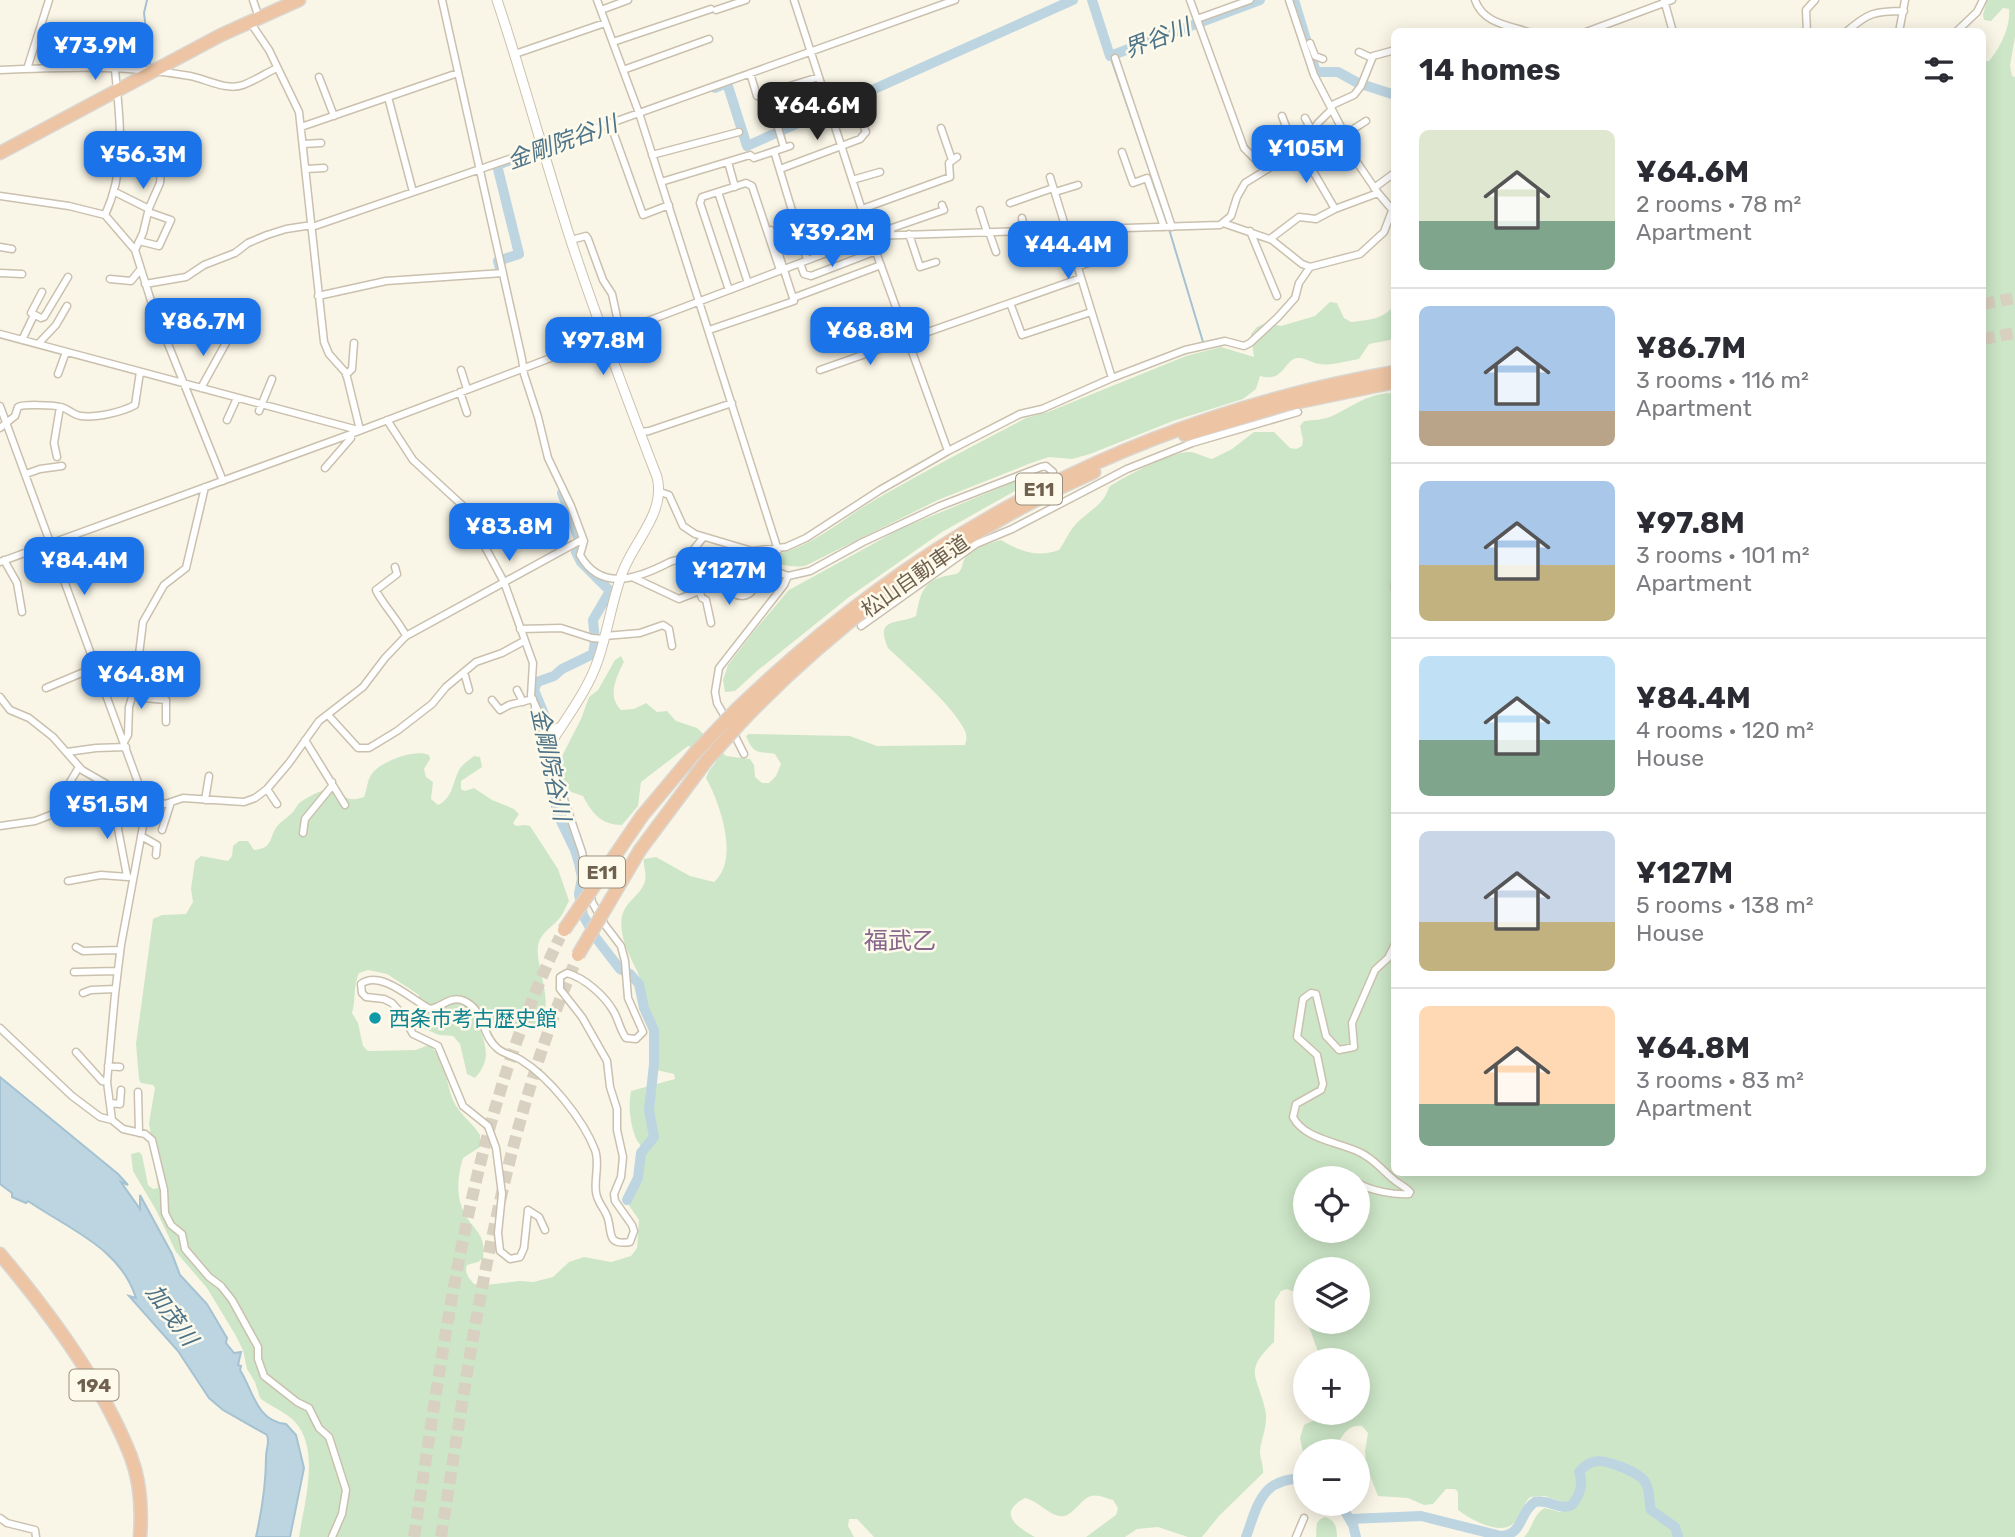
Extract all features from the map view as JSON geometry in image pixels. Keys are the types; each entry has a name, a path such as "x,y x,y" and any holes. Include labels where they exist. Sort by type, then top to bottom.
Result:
{"highway":[{"path":"0,153 150,72 299,0"},
{"name":"松山自動車道","path":"576,960 640,850 740,715 801,650 892,578 977,523 1026,496 1136,445 1212,417 1325,386 1391,373"},
{"name":"松山自動車道","path":"562,933 642,816 694,754 891,590 958,545 1048,495 1178,437 1295,403 1391,383"},
{"name":"194","path":"0,1254 45,1309 118,1429 132,1459 139,1485 140,1537"}],"street":[{"path":"27,69 49,0"},
{"path":"253,0 254,20 299,112 326,348 346,375 356,431 325,468"},
{"path":"1,702 13,712 33,720 79,767 108,785 165,804 183,798 243,802 255,798 267,789 319,721 363,687 384,658 406,636 504,582 573,554 584,545 571,506 548,458 523,368 442,0"},
{"path":"498,0 571,240 657,477 660,492 655,512 632,550 593,673 550,744"},
{"path":"597,0 639,113 778,550"},
{"path":"601,10 628,0"},
{"path":"612,42 746,0"},
{"path":"794,0 906,339 948,451"},
{"path":"923,0 925,10"},
{"path":"145,284 186,277 204,265 235,253 248,243 267,235 286,229 312,226 413,192 955,0"},
{"path":"1190,0 1244,148 1265,169"},
{"path":"1198,21 1250,0"},
{"path":"1289,0 1311,57"},
{"path":"1475,0 1480,12 1488,19 1516,28"},
{"path":"1807,28 1806,10 1815,0"},
{"path":"1900,28 1905,0"},
{"path":"1960,28 1978,12 1983,0"},
{"path":"1596,28 1667,1 1672,28"},
{"path":"1850,28 1866,16 1904,11"},
{"path":"516,54 606,23"},
{"path":"623,70 709,39"},
{"path":"1310,43 1314,75 1350,152 1391,207"},
{"path":"1359,52 1372,58 1391,51"},
{"path":"1311,57 1323,59"},
{"path":"1115,58 1168,227"},
{"path":"1223,223 1231,216 1245,183 1298,151 1331,108 1340,99 1350,97 1362,84 1372,58"},
{"path":"0,70 115,69 190,76 220,85 242,86 277,68"},
{"path":"105,215 116,192 122,147 115,69"},
{"path":"301,127 458,73"},
{"path":"750,73 757,96 819,77"},
{"path":"319,77 334,116"},
{"path":"388,97 413,192"},
{"path":"780,169 864,136 866,132 860,117"},
{"path":"1282,117 1298,151 1335,209"},
{"path":"1305,118 1312,131"},
{"path":"661,182 750,155 754,158 787,147 776,121"},
{"path":"1334,136 1344,135 1366,121"},
{"path":"611,124 643,215 669,205"},
{"path":"862,209 950,177 949,163 954,158 941,128"},
{"path":"652,155 738,132"},
{"path":"122,147 152,142 163,146 160,183 135,250"},
{"path":"303,145 321,143"},
{"path":"774,151 804,261 804,274 811,276 876,251"},
{"path":"1122,152 1133,183 1147,178 1168,227"},
{"path":"89,157 119,167"},
{"path":"728,162 735,187"},
{"path":"306,169 324,168"},
{"path":"852,180 880,172"},
{"path":"1270,239 1297,219 1316,219 1376,190 1391,176"},
{"path":"1050,177 1112,377"},
{"path":"755,181 782,270"},
{"path":"709,330 794,301 752,186 746,183 702,197 700,203 729,290"},
{"path":"1010,203 1078,184"},
{"path":"116,192 148,211 171,220 159,246 139,241"},
{"path":"718,192 748,283"},
{"path":"1,199 69,206 105,215 135,250 145,284 223,481"},
{"path":"890,234 892,228 944,210 942,205"},
{"path":"980,210 996,252"},
{"path":"22,612 16,583 2,561 387,420 871,236 1223,223 1270,239 1302,264 1310,267 1360,254 1384,232 1391,217"},
{"path":"1022,218 1027,247"},
{"path":"1250,231 1277,296"},
{"path":"909,234 920,267 936,262"},
{"path":"571,240 586,236 588,239 603,281 612,294 620,331"},
{"path":"0,247 12,249"},
{"path":"1077,267 1122,251"},
{"path":"793,298 881,265"},
{"path":"660,492 671,498 683,526 690,532 747,551 778,550 806,538 880,490 1020,414 1042,409 1112,377 1185,350 1220,341 1244,346 1251,343 1295,298 1299,283 1310,267"},
{"path":"110,278 131,281 140,270"},
{"path":"0,273 22,274"},
{"path":"318,296 386,281 503,273"},
{"path":"34,315 44,317 68,277"},
{"path":"820,370 1081,278"},
{"path":"34,315 31,313 42,292"},
{"path":"1010,303 1022,335 1091,312"},
{"path":"38,344 56,325 67,306"},
{"path":"22,340 34,315"},
{"path":"0,334 237,398 260,408 356,431"},
{"path":"346,375 352,369 354,343"},
{"path":"203,389 227,345"},
{"path":"58,374 66,352"},
{"path":"461,370 467,389"},
{"path":"0,428 15,416 20,404 60,407 76,415 85,416 113,414 122,408 131,408 135,405 140,372"},
{"path":"260,408 272,379"},
{"path":"460,392 467,413"},
{"path":"227,420 237,398"},
{"path":"639,432 732,403"},
{"path":"0,407 143,796 141,836 117,971 107,1082 112,1120"},
{"path":"57,457 54,443 60,407"},
{"path":"861,626 976,544 1012,529 1127,469 1192,443 1297,412"},
{"path":"387,420 413,460 463,506 504,582 533,663 531,689 534,702 541,727 550,744 553,767 582,852 592,902 621,946 628,998 643,1032 640,1037 631,1040 623,1033 609,1005 594,989 574,975 563,974 559,982 560,989 582,1017 607,1061 623,1157 621,1177 614,1194 615,1201 632,1225 634,1231 630,1242 615,1241 610,1235 608,1217 599,1203 596,1190 597,1156 574,1112 530,1067 496,1048 473,1005 452,999 430,1009 403,990 368,979 362,984 362,993 366,997 392,1003 413,1034 438,1045 463,1106 488,1126 501,1174 502,1205 498,1233 500,1251 510,1259 520,1257 524,1248 528,1210 539,1217 545,1230"},
{"path":"26,474 62,466"},
{"path":"747,551 746,561 729,583 734,594 743,597 749,595 761,576 770,569 788,576 810,571 863,541 992,485 1041,467 1053,472"},
{"path":"125,744 128,735 128,707 134,690 143,622 164,585 186,568 205,487"},
{"path":"1063,493 1067,501"},
{"path":"573,554 598,576 625,577 659,569 684,558 704,537"},
{"path":"573,554 581,540"},
{"path":"395,567 397,574 376,590 376,594 406,636"},
{"path":"744,754 717,703 715,692 719,668 785,585 788,576"},
{"path":"625,577 680,598 699,591 706,600 711,623"},
{"path":"520,629 561,628 592,638 604,638 640,633 663,625 669,629 672,646"},
{"path":"390,626 402,627"},
{"path":"328,715 358,748 367,749 397,731 432,704 443,690 479,660 502,653 524,641"},
{"path":"46,688 96,667"},
{"path":"464,672 469,690"},
{"path":"134,690 144,698 166,700 166,722"},
{"path":"517,690 523,702"},
{"path":"492,700 500,710 509,705 534,702"},
{"path":"541,727 554,730 562,726"},
{"path":"305,740 345,804"},
{"path":"67,752 125,744"},
{"path":"76,806 70,782 79,767"},
{"path":"205,800 209,776"},
{"path":"303,833 305,819 332,786 332,782"},
{"path":"267,789 277,804"},
{"path":"0,826 35,821 76,806 117,803 127,799 130,792"},
{"path":"162,830 171,802"},
{"path":"117,803 118,829 127,876 132,884"},
{"path":"141,836 157,845 156,855"},
{"path":"68,881 102,875 127,876"},
{"path":"76,947 83,951 120,950"},
{"path":"1370,1189 1404,1194 1410,1192 1373,1160 1304,1130 1293,1117 1296,1104 1321,1090 1324,1084 1317,1055 1297,1037 1297,1026 1303,999 1311,993 1316,994 1328,1041 1342,1050 1354,1047 1352,1023 1375,970 1391,952"},
{"path":"74,972 117,971"},
{"path":"83,993 116,989"},
{"path":"0,1028 72,1096 100,1117 112,1120 123,1129 149,1137 154,1144 164,1190 165,1213 171,1225 182,1234 185,1249 232,1300 258,1347 258,1359 264,1376 309,1408 313,1412 314,1422 329,1437 346,1490 342,1514 332,1537"},
{"path":"80,1052 102,1081 107,1082"},
{"path":"108,1066 120,1067"},
{"path":"110,1103 120,1104 121,1090"},
{"path":"138,1092 139,1133"},
{"path":"0,1518 7,1523 35,1530 36,1537"},
{"path":"1296,1537 1304,1518"}],"green space":[{"path":"1987,0 2015,0 2015,37 2010,66 2012,76 2015,77 2015,1537 1524,1537 1541,1511 1545,1508 1560,1512 1565,1509 1566,1503 1545,1496 1530,1497 1515,1522 1502,1528 1478,1522 1458,1510 1458,1492 1455,1489 1446,1489 1433,1504 1424,1505 1408,1498 1378,1496 1370,1475 1370,1439 1367,1439 1368,1433 1362,1426 1352,1427 1340,1439 1300,1438 1304,1425 1370,1425 1370,1348 1317,1348 1312,1334 1370,1334 1370,1257 1293,1257 1293,1291 1287,1289 1281,1291 1275,1301 1274,1342 1255,1367 1266,1414 1260,1452 1263,1473 1219,1516 1202,1537 1188,1537 1158,1527 1137,1529 1125,1537 1086,1537 1116,1515 1118,1508 1113,1500 1091,1496 1064,1516 1055,1515 1025,1498 1012,1509 1012,1519 1021,1529 1035,1537 874,1537 857,1519 849,1519 848,1526 854,1537 299,1537 307,1494 309,1463 303,1435 292,1419 260,1398 236,1336 207,1288 176,1252 133,1171 131,1154 139,1152 142,1155 148,1185 153,1189 158,1188 149,1123 155,1088 153,1085 141,1083 139,1079 136,1044 153,919 162,915 186,914 193,902 191,889 195,861 201,856 228,861 232,856 233,846 239,841 248,841 254,850 261,849 268,844 279,824 302,801 317,792 330,789 350,799 364,797 375,770 389,761 415,753 429,755 430,759 424,769 426,777 433,782 431,799 438,805 449,795 461,767 474,756 480,757 482,767 461,781 461,789 465,791 474,788 519,814 513,823 516,826 530,826 558,869 569,901 538,946 546,1005 543,1015 537,1023 519,1029 503,1027 484,1017 477,1021 485,1044 486,1057 475,1078 467,1074 460,1044 453,1036 439,1035 416,1025 414,1017 419,995 387,974 368,970 359,973 352,1013 358,1023 363,1046 368,1051 416,1050 428,1045 434,1050 442,1062 456,1105 480,1135 480,1147 463,1158 458,1183 462,1208 483,1242 483,1258 466,1268 474,1284 533,1282 553,1277 569,1262 584,1257 611,1262 631,1256 637,1248 639,1220 628,1204 630,1194 642,1181 643,1164 641,1146 635,1137 631,1120 631,1091 675,1079 674,1074 652,1069 650,1060 657,1047 656,1033 642,983 623,940 621,922 625,908 645,881 644,859 656,857 690,876 714,882 722,872 727,846 722,816 706,778 716,762 706,751 688,746 641,782 638,806 622,825 603,820 594,813 583,796 565,790 559,762 589,697 598,690 615,660 621,656 624,662 614,693 614,699 621,710 634,709 646,703 657,712 667,711 676,721 697,728 726,756 750,759 754,765 755,777 762,783 769,783 776,776 781,764 775,754 754,749 746,736 749,734 850,736 877,746 965,745 966,733 958,719 888,648 884,638 886,626 890,623 916,616 920,597 930,583 958,573 965,558 972,551 1001,540 1029,552 1059,550 1073,528 1107,494 1109,487 1161,460 1191,452 1212,459 1232,449 1254,432 1274,432 1290,448 1296,449 1302,446 1300,426 1304,421 1329,417 1377,395 1391,393 1391,1176 1986,1176 1986,61 1989,61 2001,43 2009,9 2003,8 1991,21 1984,20 1983,15"},
{"path":"1330,302 1337,303 1344,318 1351,322 1371,319 1391,309 1391,340 1369,344 1359,359 1334,364 1297,358 1279,374 1260,376 1256,389 1243,399 1173,421 1090,454 1072,459 1049,457 1031,463 938,500 807,565 766,565 759,570 747,588 741,589 735,583 753,557 772,555 805,544 878,498 1026,418 1048,412 1186,356 1221,347 1254,357 1251,334 1257,327 1266,323 1281,326 1315,316"},
{"path":"1037,474 1038,478 942,532 849,597 735,691 725,692 723,680 728,665 789,590 900,529"},
{"path":"1325,1517 1335,1524 1337,1537 1316,1537 1318,1522"}],"water":[{"name":"加茂川","path":"0,1077 118,1174 128,1185 121,1182 140,1209 140,1195 172,1254 180,1275 207,1304 227,1338 226,1343 234,1353 241,1352 238,1365 241,1366 240,1370 262,1411 276,1422 286,1424 296,1435 304,1468 290,1537 256,1537 262,1507 267,1435 223,1410 209,1398 178,1351 129,1296 136,1298 119,1266 106,1253 28,1201 26,1203 12,1197 12,1193 0,1184"}],"waterway":[{"path":"147,0 144,13 150,64"},
{"name":"金剛院谷川","path":"715,88 727,83 747,146 1073,0"},
{"name":"界谷川","path":"1092,0 1110,56 1260,0"},
{"name":"界谷川","path":"1294,0 1318,72 1338,72 1358,83 1391,94"},
{"path":"1110,56 1152,177"},
{"name":"金剛院谷川","path":"500,269 498,261 519,254 497,165 508,161"},
{"path":"1169,229 1203,342"},
{"name":"金剛院谷川","path":"562,493 581,545 576,552 581,562 610,591 593,620 593,654 562,669 554,676 537,682 534,690 546,719 543,731 557,813 579,863 582,878 579,894 583,915 596,938 620,969 630,974 639,984 644,1008 654,1030 654,1064 649,1110 654,1137 641,1153 638,1178 627,1200"},
{"path":"1350,1519 1421,1516 1501,1536 1514,1531 1535,1502 1563,1507 1572,1505 1580,1489 1579,1472 1589,1463 1598,1461 1621,1467 1641,1478 1648,1488 1651,1510 1675,1527 1678,1537"},
{"path":"1246,1537 1264,1494 1280,1482 1293,1479"},
{"path":"1348,1516 1356,1537"}],"tunnel":[{"path":"1986,303 2015,298"},
{"path":"1986,338 2015,333"},
{"path":"414,1537 450,1307 482,1156 503,1081 529,1008 560,937"},
{"path":"441,1537 476,1319 506,1175 547,1034 574,965"}],"place":[{"name":"西条市考古歴史館","path":"375,1018"}],"district":[{"name":"福武乙","path":"900,941"}]}
